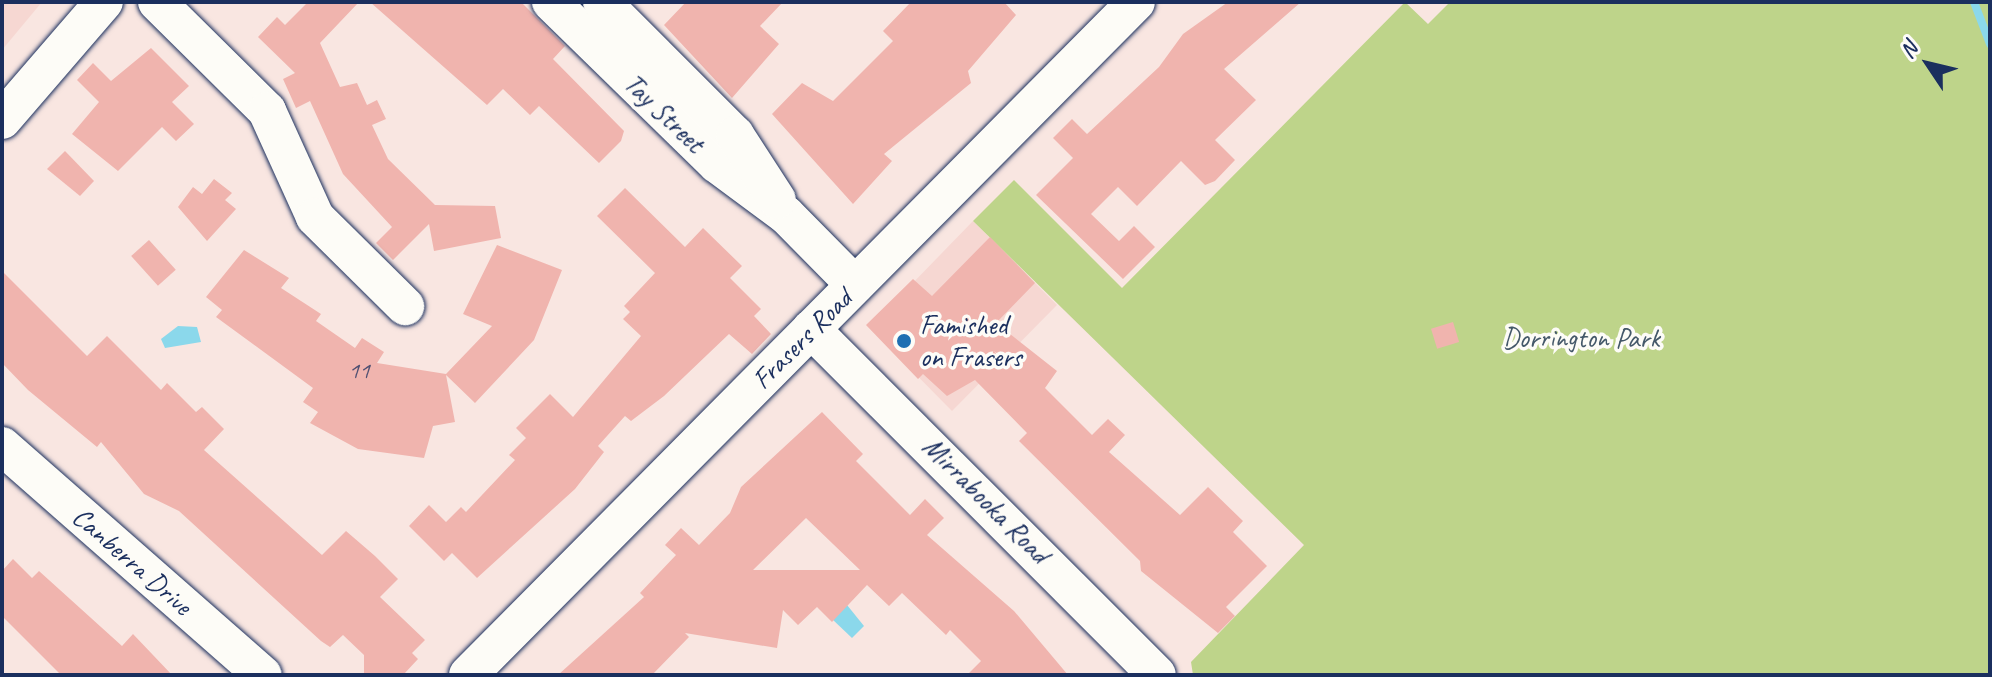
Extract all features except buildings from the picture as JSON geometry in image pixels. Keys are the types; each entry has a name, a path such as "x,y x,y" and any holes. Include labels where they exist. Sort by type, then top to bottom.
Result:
{"street":[{"path":"2,120 104,2"},
{"path":"157,2 267,111 315,217 405,306"},
{"name":"Tay Street","path":"551,2 717,164 786,215 855,285"},
{"name":"Tay Street","path":"602,2 735,135 786,215"},
{"name":"Frasers Road","path":"468,675 1136,2"},
{"name":"Mirrabooka Road","path":"811,329 1157,675"},
{"name":"Canberra Drive","path":"2,446 263,675"}],"shaded area":[{"path":"2,2 42,2 2,50"},
{"path":"973,221 1057,305 952,411 874,332 875,322"}],"green space":[{"name":"Dorrington Park","path":"1405,2 1428,24 1450,2 1990,2 1990,675 1193,675 1191,662 1304,545 973,221 1014,180 1122,288"}],"water":[{"path":"178,326 197,327 201,342 165,348 161,339"},
{"path":"847,605 864,626 852,638 832,619"}],"waterway":[{"path":"1974,2 1990,44"}],"place":[{"name":"Famished on Frasers","path":"904,341"}]}
